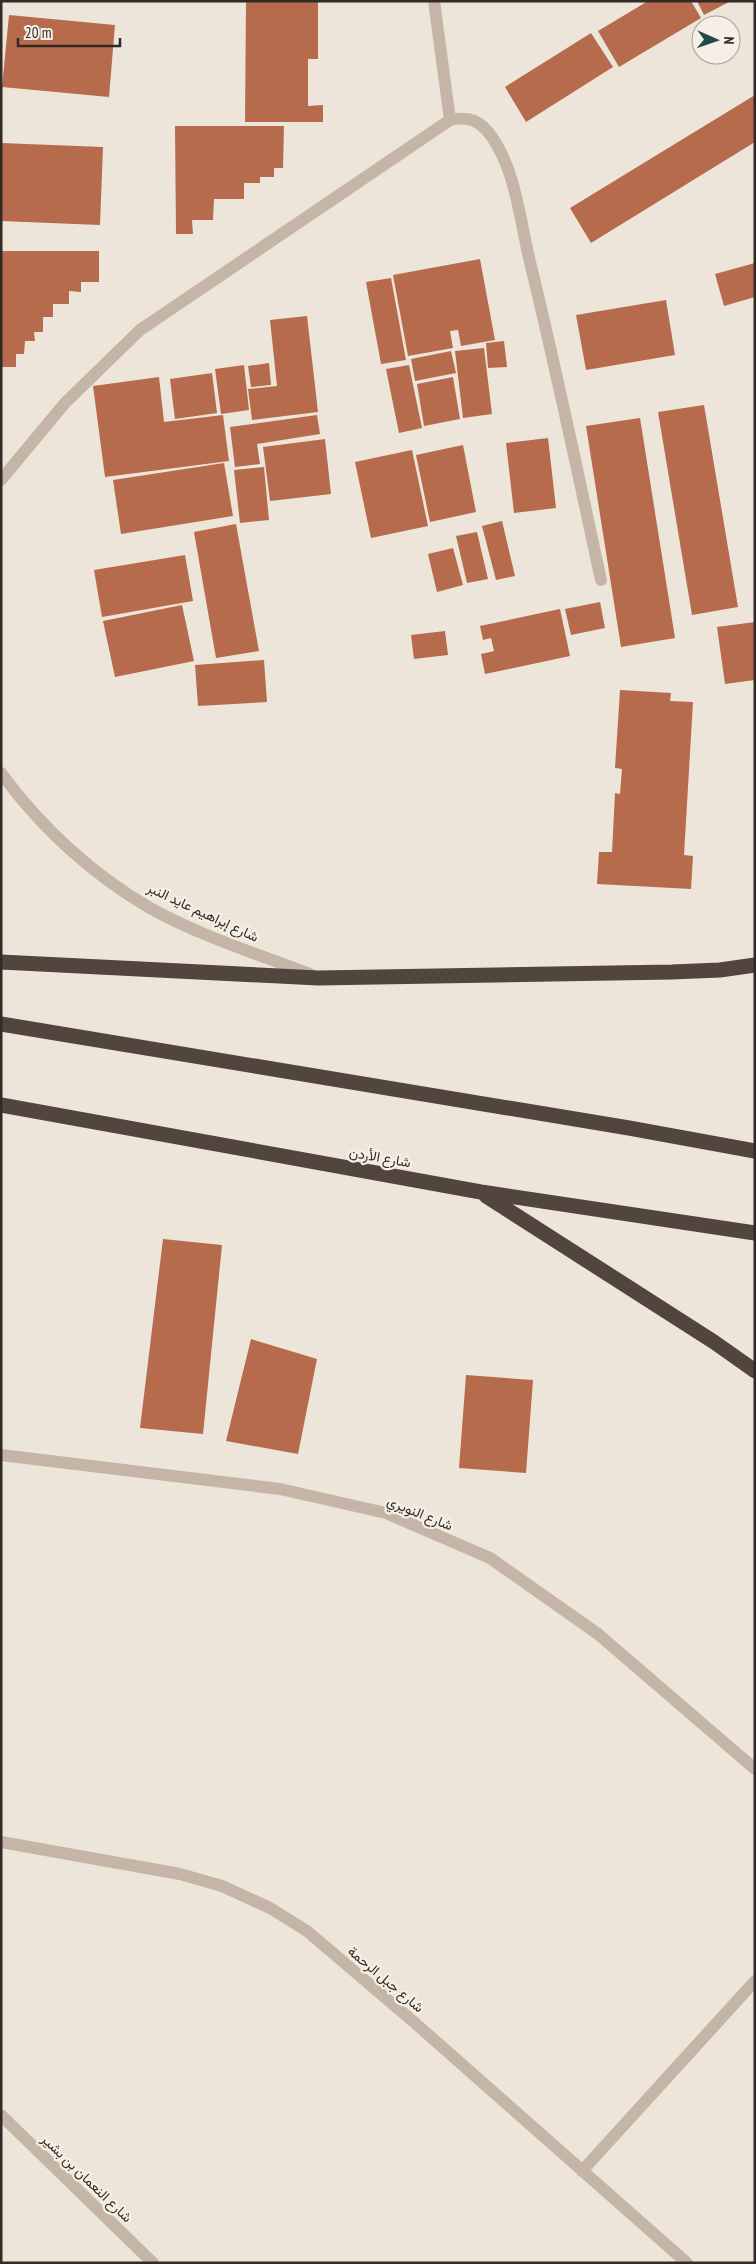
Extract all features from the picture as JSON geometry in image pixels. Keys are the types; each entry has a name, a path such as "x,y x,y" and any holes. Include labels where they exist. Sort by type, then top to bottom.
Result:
{"highway":[{"path":"1,962 318,978 672,972 720,970 755,965"},
{"path":"1,1024 629,1128 755,1151"},
{"name":"شارع الأردن","path":"1,1105 481,1192 755,1233"},
{"path":"481,1192 714,1342 755,1371"}],"street":[{"path":"434,1 450,120"},
{"path":"1,480 65,403 140,330 450,120 465,117 480,123 491,136 506,163 544,319 601,580"},
{"name":"شارع إبراهيم عايد النبر","path":"1,773 24,804 83,862 150,908 212,936 318,978"},
{"name":"شارع النويري","path":"1,1455 280,1489 386,1513 490,1558 598,1634 755,1769"},
{"name":"شارع جبل الرحمة","path":"1,1842 180,1874 222,1886 270,1908 307,1931 686,2263"},
{"path":"582,2171 755,1981"},
{"name":"شارع النعمان بن بشير","path":"1,2115 153,2263"}],"building":[{"path":"246,1 318,1 318,59 308,59 308,106 323,105 323,122 245,122"},
{"path":"648,1 691,1 699,15 691,15 691,24 619,67 598,31"},
{"path":"697,1 731,1 704,15"},
{"path":"9,15 115,25 109,97 2,87"},
{"path":"591,33 613,67 526,122 505,87"},
{"path":"755,95 755,142 591,243 570,208"},
{"path":"175,126 284,126 283,168 274,168 274,177 260,177 260,183 244,183 244,199 214,199 213,220 192,220 193,234 176,234"},
{"path":"1,143 103,147 100,225 1,221"},
{"path":"1,251 99,251 99,282 81,282 81,292 69,291 69,304 53,304 53,317 43,317 43,332 34,332 35,341 25,341 24,354 16,354 16,367 1,367"},
{"path":"480,259 495,340 461,346 458,330 450,331 453,348 408,356 393,275"},
{"path":"755,263 755,297 724,306 715,274"},
{"path":"391,278 406,360 381,364 366,282"},
{"path":"666,300 675,355 586,370 576,315"},
{"path":"307,316 318,412 252,420 248,389 277,386 270,320"},
{"path":"504,341 507,367 488,368 486,343"},
{"path":"484,348 492,414 463,418 455,351"},
{"path":"451,351 456,373 415,381 411,359"},
{"path":"269,363 271,385 251,387 248,366"},
{"path":"244,365 249,410 221,414 215,369"},
{"path":"409,365 422,428 399,433 386,369"},
{"path":"212,373 217,413 175,419 170,379"},
{"path":"159,377 164,422 223,415 229,461 105,477 93,386"},
{"path":"453,377 460,419 424,426 417,384"},
{"path":"704,405 738,607 692,615 658,412"},
{"path":"317,415 320,434 257,444 260,464 235,467 230,427"},
{"path":"640,418 675,638 621,647 586,426"},
{"path":"548,438 556,508 514,513 506,443"},
{"path":"325,439 331,494 270,501 263,447"},
{"path":"463,445 476,512 430,522 416,455"},
{"path":"412,450 428,526 371,538 355,462"},
{"path":"224,463 233,516 121,534 113,480"},
{"path":"264,467 269,520 240,523 234,470"},
{"path":"502,521 515,576 496,580 482,526"},
{"path":"236,524 259,651 216,658 194,532"},
{"path":"477,532 488,579 467,583 456,536"},
{"path":"453,548 463,585 437,592 428,554"},
{"path":"185,555 193,601 102,617 94,570"},
{"path":"600,602 605,628 571,635 565,609"},
{"path":"182,605 194,661 115,677 103,621"},
{"path":"560,609 570,656 485,674 481,654 494,651 491,638 483,640 480,626"},
{"path":"755,622 755,680 725,684 717,627"},
{"path":"445,631 448,655 414,659 411,635"},
{"path":"264,660 267,702 198,706 195,665"},
{"path":"620,690 671,693 670,701 693,702 684,855 693,856 691,889 597,884 599,852 612,852 615,793 620,794 622,769 615,768"},
{"path":"163,1239 222,1245 203,1434 140,1428"},
{"path":"251,1339 317,1359 298,1454 226,1441"},
{"path":"466,1375 533,1380 526,1473 459,1468"}]}
